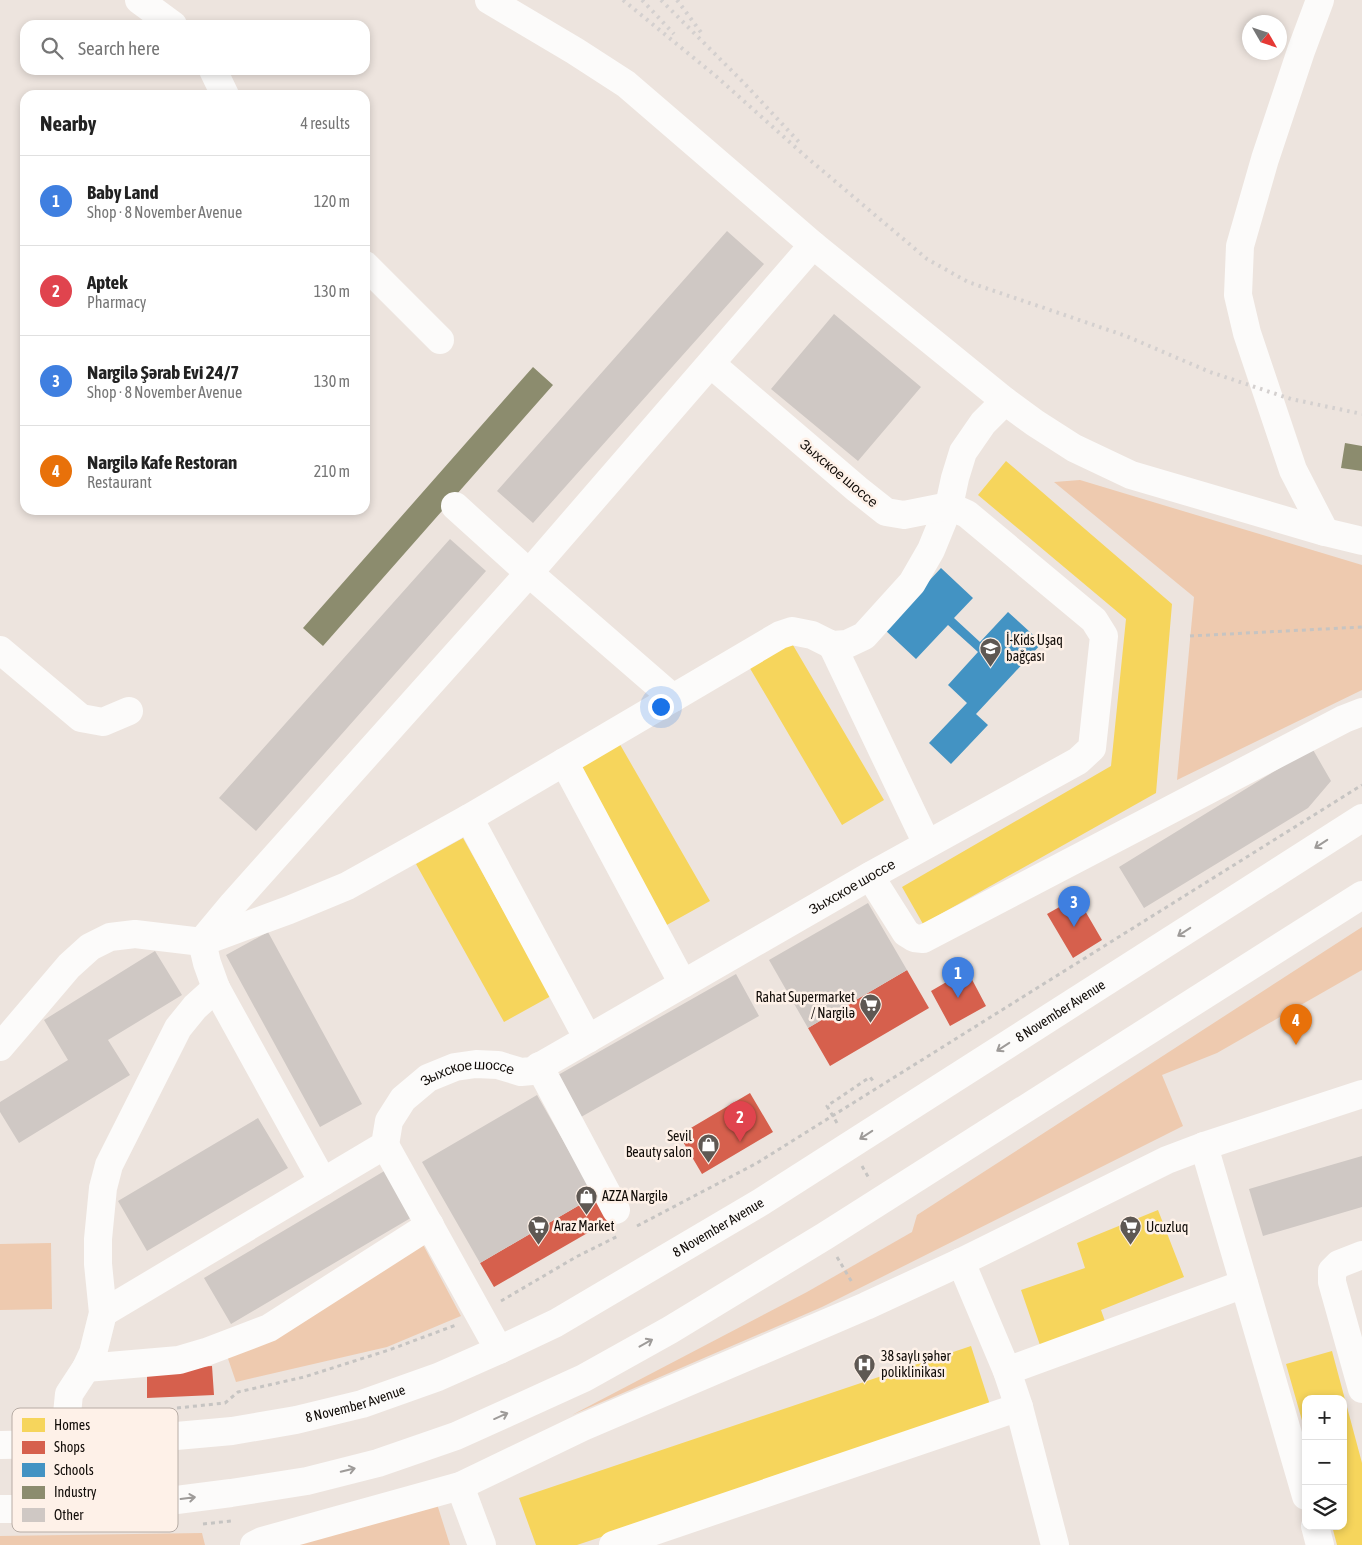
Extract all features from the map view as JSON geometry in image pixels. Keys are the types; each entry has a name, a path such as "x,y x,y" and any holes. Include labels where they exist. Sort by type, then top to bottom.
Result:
{"main road":[{"path":"139,0 166,20"},
{"path":"489,0 576,51 626,84 813,245 1005,400 1035,423 1074,448 1130,475 1362,541"},
{"path":"1320,0 1265,159 1240,246 1238,295 1247,333 1293,470 1325,532"},
{"path":"215,75 223,90"},
{"path":"202,942 233,904 529,573 813,245"},
{"path":"370,270 440,340"},
{"name":"Зыхское шоссе","path":"385,1145 389,1120 403,1098 428,1078 455,1067 476,1064 498,1065 521,1072 532,1071 870,876 1078,761 1092,748 1104,636 1094,620 967,514 949,506 904,515 886,512 711,364"},
{"path":"0,1047 69,966 90,947 110,937 134,934 202,942 290,910 347,886 469,818 780,635 792,631 812,635 832,645 848,644 864,636 912,583 931,550 949,506 963,452 983,423 1005,400"},
{"path":"455,506 673,698"},
{"path":"832,645 927,844"},
{"path":"0,650 82,718 103,722 129,712"},
{"path":"870,876 906,934 914,938 923,939 1336,723 1362,712"},
{"path":"564,762 683,984"},
{"path":"469,818 588,1039"},
{"name":"8 November Avenue","path":"178,1435 232,1431 296,1420 362,1404 438,1377 556,1323 761,1202 1362,818"},
{"path":"178,1500 231,1494 306,1481 378,1463 456,1436 584,1378 670,1330 825,1236 1362,895"},
{"path":"202,942 216,988 323,1182"},
{"path":"67,1408 69,1394 86,1368 93,1353 103,1313 98,1264 98,1240 103,1188 110,1165 178,1028 195,1007 216,988"},
{"path":"539,1066 624,1224"},
{"path":"254,1545 262,1541 460,1486 583,1427 866,1306 961,1262 1167,1160 1362,1094"},
{"path":"103,1313 385,1145 499,1350"},
{"path":"1204,1146 1303,1485"},
{"path":"86,1368 179,1360 206,1352 269,1328 430,1226"},
{"path":"1362,1255 1339,1264 1332,1271 1332,1282 1362,1389"},
{"path":"961,1262 1007,1371 1019,1407 1055,1545"},
{"path":"1007,1371 1244,1284"},
{"path":"613,1545 662,1537 1019,1407"},
{"path":"460,1486 482,1545"},
{"path":"1316,1530 1320,1545"}],"path":[{"path":"1190,636 1362,627"},
{"path":"177,1408 226,1403 238,1392 304,1377 389,1350 460,1324 576,1257 624,1224 758,1163 1362,785"},
{"path":"827,1106 870,1077 874,1082"},
{"path":"825,1236 866,1306"}],"shaded area":[{"path":"1080,480 1362,565 1362,690 1177,780 1194,597 1054,482"},
{"path":"1362,927 1362,970 1217,1053 1162,1075 1183,1126 822,1307 572,1415 807,1292 912,1232 917,1215"},
{"path":"419,1237 461,1316 387,1347 236,1382 223,1344"},
{"path":"51,1243 52,1309 0,1310 0,1244"},
{"path":"437,1504 450,1545 291,1545"},
{"path":"202,1533 205,1545 0,1545 0,1536"}],"building: Homes":[{"path":"1006,461 1172,604 1156,793 923,924 902,887 1111,766 1126,619 978,495"},
{"path":"790,640 884,800 842,825 748,665"},
{"path":"618,741 710,901 665,926 574,766"},
{"path":"463,838 551,996 504,1022 416,864"},
{"path":"1158,1210 1184,1277 1101,1310 1106,1324 1041,1348 1021,1290 1085,1268 1077,1243"},
{"path":"971,1346 991,1408 577,1545 536,1545 519,1498"},
{"path":"1332,1351 1344,1395 1302,1395 1302,1420 1286,1364"},
{"path":"1347,1407 1362,1463 1362,1545 1337,1545 1333,1530 1347,1530"}],"building: Shops":[{"path":"1077,897 1102,940 1073,958 1047,914"},
{"path":"907,970 929,1008 830,1066 808,1028"},
{"path":"967,970 986,1006 950,1026 931,991"},
{"path":"750,1093 773,1132 702,1174 679,1135"},
{"path":"595,1196 610,1220 494,1287 480,1263"},
{"path":"212,1366 214,1395 147,1398 147,1370"}],"building: Schools":[{"path":"941,568 973,598 954,618 980,642 1008,612 1042,643 976,714 988,725 951,764 929,743 967,703 948,685 978,652 948,625 916,659 884,629"}],"building: Industry":[{"path":"533,367 553,385 323,646 303,628"},
{"path":"1345,443 1362,446 1362,471 1341,468"}],"building: Other":[{"path":"727,231 764,264 533,523 497,491"},
{"path":"834,314 921,387 858,461 771,389"},
{"path":"450,539 486,571 256,831 219,798"},
{"path":"1312,748 1331,781 1308,808 1144,908 1119,867"},
{"path":"868,903 907,970 808,1028 769,960"},
{"path":"268,932 362,1104 320,1127 226,955"},
{"path":"155,951 182,995 108,1040 130,1075 19,1143 0,1112 0,1102 68,1060 44,1020"},
{"path":"736,974 759,1016 574,1121 551,1079"},
{"path":"537,1095 595,1196 480,1263 422,1162"},
{"path":"258,1118 288,1168 147,1251 118,1201"},
{"path":"1362,1156 1362,1207 1263,1236 1249,1189"},
{"path":"386,1170 414,1216 231,1324 204,1278"}],"railway":[{"path":"623,0 717,77 804,155 927,259 968,282 1126,336 1210,372 1291,399 1362,414"},
{"path":"642,0 674,34"},
{"path":"661,0 743,82 799,142"},
{"path":"677,0 703,35"}],"place":[{"name":"İ-Kids Uşaq bağçası","path":"990,667"},
{"name":"Nargilə Şərab Evi 24/7","path":"1074,927"},
{"name":"Baby Land","path":"958,998"},
{"name":"Rahat Supermarket / Nargilə","path":"871,1024"},
{"name":"Nargilə Kafe Restoran","path":"1296,1045"},
{"name":"Aptek","path":"740,1142"},
{"name":"Sevil Beauty salon","path":"708,1163"},
{"name":"AZZA Nargilə","path":"586,1215"},
{"name":"Araz Market","path":"538,1245"},
{"name":"Ucuzluq","path":"1130,1246"},
{"name":"38 saylı şəhər poliklinikası","path":"865,1383"}]}
